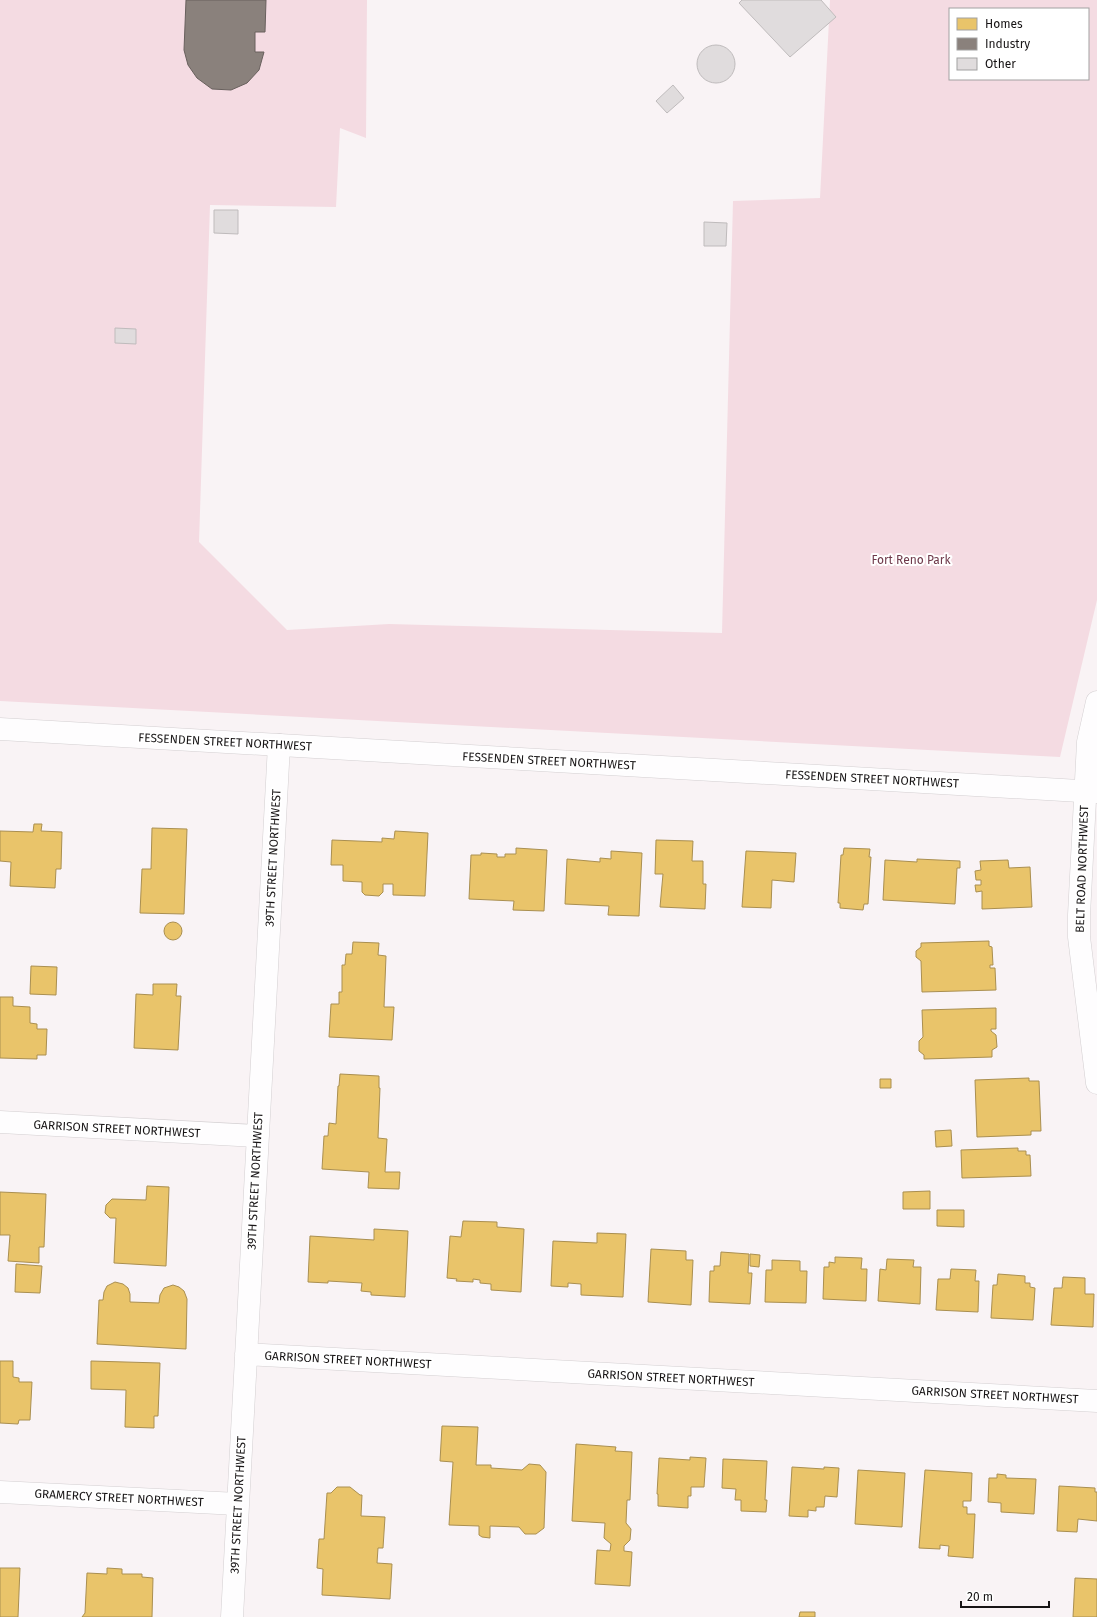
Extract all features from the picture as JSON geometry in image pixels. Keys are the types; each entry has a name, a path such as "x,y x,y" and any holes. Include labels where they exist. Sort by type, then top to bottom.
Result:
{"street":[{"name":"BELT ROAD NORTHWEST","path":"1097,702 1088,742 1091,791 1079,914 1079,937 1097,1083"},
{"name":"FESSENDEN STREET NORTHWEST","path":"0,729 1091,791"},
{"name":"39TH STREET NORTHWEST","path":"232,1617 278,745"},
{"name":"GARRISON STREET NORTHWEST","path":"0,1122 258,1136"},
{"name":"GARRISON STREET NORTHWEST","path":"246,1354 1097,1400"},
{"name":"GRAMERCY STREET NORTHWEST","path":"0,1492 238,1504"}],"green space":[{"name":"Fort Reno Park","path":"0,0 367,0 366,138 340,128 336,207 210,205 199,542 287,630 389,624 722,633 733,201 820,198 830,0 1097,0 1097,600 1060,757 0,701"}],"building: Homes":[{"path":"34,824 42,824 41,831 62,832 61,869 56,869 55,888 10,886 11,862 0,861 0,831 33,832"},
{"path":"152,828 187,829 184,914 140,913 142,869 151,869"},
{"path":"395,831 428,833 425,896 393,895 393,884 383,884 383,892 379,896 365,895 362,892 362,882 343,881 343,865 331,865 332,840 382,842 382,838 394,839"},
{"path":"656,840 693,841 692,861 703,861 703,884 706,884 705,909 660,907 663,874 655,874"},
{"path":"516,848 547,850 544,911 513,910 514,901 469,899 471,855 481,855 481,853 497,854 497,857 505,857 505,854 516,854"},
{"path":"844,848 870,849 869,857 871,857 868,904 864,904 863,910 840,908 840,903 838,903 841,855 843,855"},
{"path":"611,851 642,853 639,916 608,915 609,906 565,904 567,859 600,862 600,858 611,859"},
{"path":"746,851 796,853 794,882 772,880 771,908 742,907"},
{"path":"917,859 960,861 960,868 957,868 955,904 883,900 885,860 917,862"},
{"path":"1008,860 1009,868 1030,867 1032,907 982,909 982,891 976,892 975,885 981,885 981,880 976,880 975,871 981,870 980,861"},
{"path":"173,922 179,925 182,931 179,937 173,940 167,937 164,931 167,925"},
{"path":"989,941 989,946 992,947 993,965 990,965 990,968 995,968 996,990 922,992 921,961 916,957 916,951 921,947 921,943"},
{"path":"353,942 379,943 378,955 386,956 384,1007 394,1007 392,1040 329,1037 331,1004 339,1004 339,992 342,992 342,965 345,965 346,954 352,954"},
{"path":"31,966 57,967 56,995 30,994"},
{"path":"153,984 177,984 176,996 181,996 178,1050 134,1048 136,994 153,995"},
{"path":"0,997 13,997 13,1006 30,1007 30,1023 37,1024 37,1029 47,1029 46,1055 37,1055 37,1059 0,1058"},
{"path":"996,1008 996,1029 991,1029 991,1031 996,1035 997,1047 992,1050 992,1057 924,1059 924,1055 919,1051 919,1041 923,1037 922,1010"},
{"path":"340,1074 379,1076 378,1138 387,1139 385,1172 400,1172 399,1189 368,1188 369,1172 322,1169 324,1136 328,1136 329,1123 336,1124"},
{"path":"1029,1078 1029,1081 1039,1081 1041,1131 1031,1131 1031,1135 977,1137 975,1080"},
{"path":"880,1079 891,1079 891,1088 880,1088"},
{"path":"951,1130 952,1146 936,1147 935,1131"},
{"path":"1018,1148 1018,1151 1026,1151 1026,1155 1030,1155 1031,1176 962,1178 961,1150"},
{"path":"147,1186 169,1187 166,1266 114,1263 116,1218 110,1218 105,1213 106,1205 112,1199 146,1200"},
{"path":"930,1191 930,1209 903,1209 903,1192"},
{"path":"0,1192 46,1194 44,1247 39,1247 39,1263 8,1261 10,1235 0,1235"},
{"path":"937,1210 964,1210 964,1227 937,1226"},
{"path":"463,1221 497,1222 497,1227 524,1229 521,1292 491,1290 491,1284 480,1283 480,1280 473,1279 473,1282 456,1281 457,1279 447,1278 450,1236 461,1237"},
{"path":"374,1229 408,1231 405,1297 371,1295 371,1292 361,1291 362,1283 328,1281 328,1283 308,1282 310,1236 374,1240"},
{"path":"597,1233 626,1234 623,1297 581,1295 581,1284 568,1283 568,1287 551,1286 553,1241 597,1243"},
{"path":"651,1249 686,1251 686,1260 693,1260 691,1305 648,1302"},
{"path":"721,1252 749,1254 748,1273 752,1273 750,1304 709,1302 710,1271 714,1271 714,1266 720,1266"},
{"path":"750,1254 760,1255 759,1267 750,1266"},
{"path":"835,1257 862,1258 861,1269 867,1269 866,1301 823,1299 824,1267 829,1267 829,1262 835,1263"},
{"path":"887,1259 914,1260 913,1267 921,1267 920,1304 878,1301 880,1269 886,1270"},
{"path":"772,1260 800,1261 800,1271 807,1271 806,1303 765,1302 766,1270 772,1270"},
{"path":"16,1264 42,1266 40,1293 15,1292"},
{"path":"951,1269 976,1270 975,1281 979,1281 978,1312 936,1310 938,1279 950,1279"},
{"path":"998,1274 1025,1276 1025,1283 1030,1283 1030,1287 1035,1288 1033,1320 991,1318 993,1285 997,1285"},
{"path":"1063,1277 1085,1278 1085,1294 1094,1294 1093,1327 1051,1325 1054,1288 1062,1288"},
{"path":"115,1282 123,1284 128,1288 130,1302 159,1303 160,1295 164,1288 173,1285 184,1291 187,1299 186,1349 97,1344 99,1300 103,1300 104,1292 107,1286"},
{"path":"0,1361 13,1361 13,1377 19,1378 19,1382 32,1382 30,1420 19,1420 18,1424 0,1423"},
{"path":"91,1361 160,1363 158,1416 154,1416 154,1428 125,1427 126,1390 91,1389"},
{"path":"442,1426 478,1427 476,1465 491,1465 491,1468 522,1470 529,1464 540,1465 546,1472 544,1528 536,1534 525,1534 519,1527 490,1526 490,1538 479,1535 479,1526 449,1525 453,1462 440,1461"},
{"path":"576,1444 616,1447 615,1451 632,1452 630,1500 627,1500 626,1523 631,1529 630,1540 624,1546 624,1551 632,1552 630,1586 595,1584 597,1550 610,1551 611,1544 604,1538 605,1523 572,1521"},
{"path":"690,1457 706,1458 704,1487 691,1487 691,1496 688,1496 688,1508 658,1506 657,1494 659,1458 690,1460"},
{"path":"723,1459 767,1461 765,1500 767,1500 766,1512 741,1511 741,1500 735,1500 736,1489 722,1488"},
{"path":"792,1467 824,1469 824,1467 839,1468 837,1497 825,1496 824,1507 816,1507 816,1511 808,1510 808,1517 789,1516"},
{"path":"858,1470 905,1473 902,1527 855,1524"},
{"path":"925,1470 972,1473 971,1501 963,1501 963,1507 967,1507 967,1514 975,1514 973,1558 948,1556 949,1546 940,1545 940,1549 919,1548"},
{"path":"997,1474 1006,1475 1006,1478 1036,1479 1034,1514 1001,1512 1001,1503 988,1502 989,1478 997,1478"},
{"path":"1059,1486 1095,1488 1095,1492 1097,1492 1097,1521 1078,1519 1077,1532 1057,1531"},
{"path":"337,1487 350,1487 362,1495 361,1516 385,1517 383,1548 378,1548 377,1563 392,1564 390,1599 322,1595 323,1569 317,1568 319,1539 324,1539 327,1493 331,1493"},
{"path":"0,1568 20,1568 18,1617 0,1617"},
{"path":"107,1568 122,1569 122,1574 142,1574 142,1577 153,1578 152,1617 82,1617 85,1613 87,1573 107,1574"},
{"path":"1075,1578 1097,1579 1097,1617 1073,1617"},
{"path":"800,1612 815,1612 815,1617 799,1617"}],"building: Industry":[{"path":"186,0 266,0 265,32 255,32 255,52 264,52 259,70 247,83 231,90 212,89 197,78 188,65 184,50"}],"building: Other":[{"path":"742,0 821,0 836,17 790,57 739,3"},
{"path":"712,45 720,45 730,50 734,57 734,71 730,78 720,83 712,83 702,78 700,75 697,68 697,60 702,50 705,48"},
{"path":"673,85 684,98 667,113 656,101"},
{"path":"214,210 238,210 238,234 214,233"},
{"path":"704,222 727,223 726,246 704,246"},
{"path":"115,328 136,329 136,344 115,343"}]}
